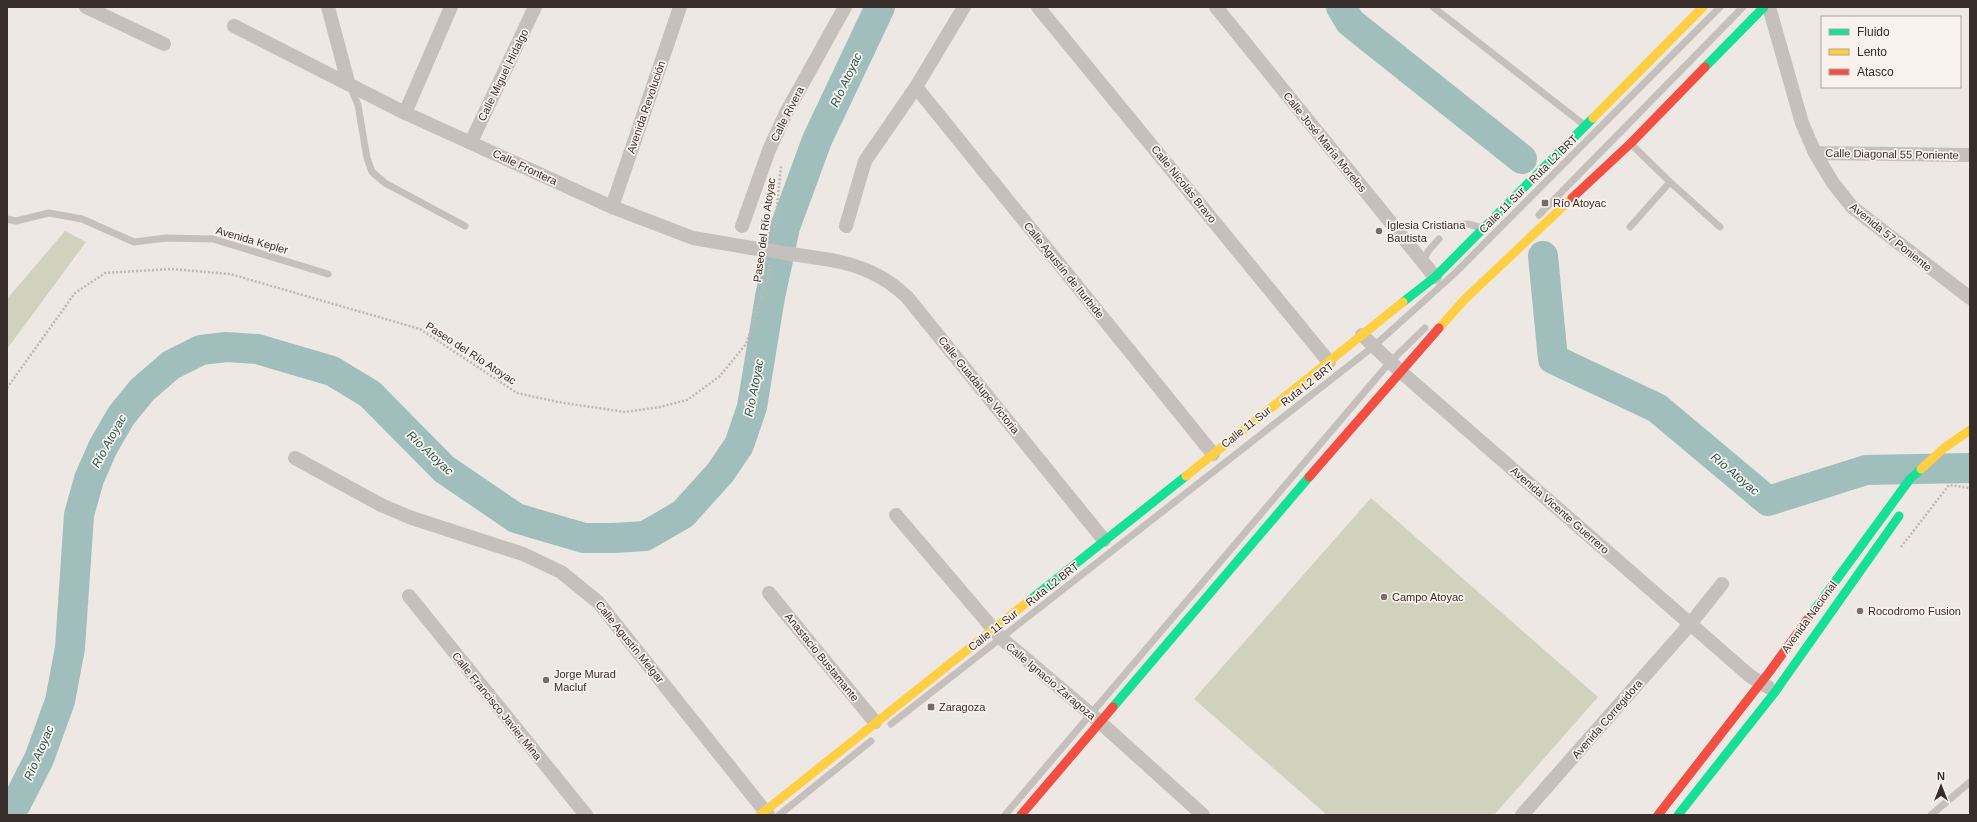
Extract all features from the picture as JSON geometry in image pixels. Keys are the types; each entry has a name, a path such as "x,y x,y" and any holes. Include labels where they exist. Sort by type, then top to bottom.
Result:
{"main road":[{"name":"Calle 11 Sur","path":"765,814 878,730 997,634 1104,540 1435,277 1702,7"},
{"path":"1021,815 1096,718 1395,367 1631,143 1764,7"},
{"name":"Avenida Nacional","path":"1658,815 1760,682 1910,479 1944,448 1970,430"},
{"name":"Avenida Nacional","path":"1678,815 1775,692 1907,506"}],"street":[{"path":"86,7 164,44"},
{"path":"328,7 348,82"},
{"path":"405,113 451,7"},
{"name":"Calle Miguel Hidalgo","path":"471,142 535,7"},
{"name":"Avenida Revolución","path":"612,207 680,7"},
{"name":"Calle Rivera","path":"742,226 769,150 786,113 845,7"},
{"path":"846,226 865,161 916,87 964,7"},
{"name":"Calle Nicolás Bravo","path":"1038,7 1329,362"},
{"name":"Calle José María Morelos","path":"1216,7 1435,277"},
{"name":"Avenida 57 Poniente","path":"1769,7 1802,123 1814,153 1833,183 1852,207 1969,296"},
{"name":"Calle Frontera","path":"234,26 348,82 405,113 612,207 694,238 831,260"},
{"name":"Calle Agustín de Iturbide","path":"916,87 1213,454"},
{"name":"Calle Diagonal 55 Poniente","path":"1814,153 1970,155"},
{"name":"Calle Guadalupe Victoria","path":"831,260 870,272 892,283 907,297 1104,540"},
{"name":"Avenida Vicente Guerrero","path":"1362,335 1395,367 1691,623 1750,676 1775,692"},
{"name":"Calle Agustín Melgar","path":"295,458 381,505 412,518 523,554 561,572 598,602 765,814"},
{"name":"Calle Ignacio Zaragoza","path":"896,515 997,634 1096,718 1204,815"},
{"name":"Avenida Corregidora","path":"1522,815 1691,623 1722,584"},
{"name":"Anastacio Bustamante","path":"769,593 878,730"},
{"name":"Calle Francisco Javier Mina","path":"409,596 586,815"}],"lane":[{"path":"1433,7 1585,126"},
{"name":"Ruta L2 BRT","path":"997,634 1374,346 1454,274 1720,7"},
{"path":"1534,220 1743,7"},
{"path":"348,82 358,105 367,158 372,172 385,183 465,226"},
{"path":"1631,143 1670,182 1720,227"},
{"path":"1630,226 1670,182"},
{"name":"Avenida Kepler","path":"7,219 16,221 50,213 82,219 134,242 167,238 213,239 328,274"},
{"path":"1454,226 1468,224 1483,229"},
{"path":"1422,262 1429,250 1439,238"},
{"path":"1451,302 1485,270"},
{"path":"1005,815 1096,718 1395,367 1429,324"},
{"path":"779,815 878,730"},
{"path":"1931,815 1970,782"}],"path":[{"name":"Paseo del Río Atoyac","path":"774,237 781,161"},
{"name":"Paseo del Río Atoyac","path":"7,388 75,294 105,272 171,269 230,274 420,329 517,393 558,402 625,412 660,407 687,400 720,376 746,344 767,281 770,259"}],"green space":[{"path":"65,231 86,242 7,349 7,299"},
{"name":"Campo Atoyac","path":"1371,498 1598,697 1494,815 1327,815 1194,699"}],"waterway":[{"name":"Río Atoyac","path":"7,813 16,804 39,759 60,701 70,648 79,515 89,479 103,447 121,416 142,390 171,365 201,350 226,347 257,349 332,371 370,394 444,469 516,518 584,538 614,538 645,536 683,514 720,473 739,445 752,407 770,297 785,227 817,140 880,7"},
{"name":"Río Atoyac","path":"1341,7 1350,22 1522,159"},
{"name":"Río Atoyac","path":"1543,256 1553,359 1657,408 1768,501 1866,470 1970,468"}],"traffic: fast":[{"path":"1705,67 1764,7"},
{"path":"1403,302 1435,277 1593,118"},
{"path":"1807,620 1910,479 1921,469"},
{"path":"1030,600 1186,476"},
{"path":"1113,707 1309,477"},
{"path":"1678,815 1775,692 1899,516"}],"traffic: slow":[{"path":"1593,118 1703,7"},
{"path":"1439,328 1465,299 1572,198"},
{"path":"1186,476 1403,302"},
{"path":"1921,469 1944,448 1970,430"},
{"path":"760,815 1030,600"}],"traffic: jam":[{"path":"1572,198 1631,143 1705,67"},
{"path":"1309,477 1439,328"},
{"path":"1658,815 1770,671 1807,620"},
{"path":"1021,815 1113,707"}],"place":[{"name":"Río Atoyac","path":"1545,203"},
{"name":"Iglesia Cristiana Bautista","path":"1379,231"},
{"name":"Campo Atoyac","path":"1384,597"},
{"name":"Rocodromo Fusion","path":"1860,611"},
{"name":"Jorge Murad Macluf","path":"546,680"},
{"name":"Zaragoza","path":"931,707"}]}
